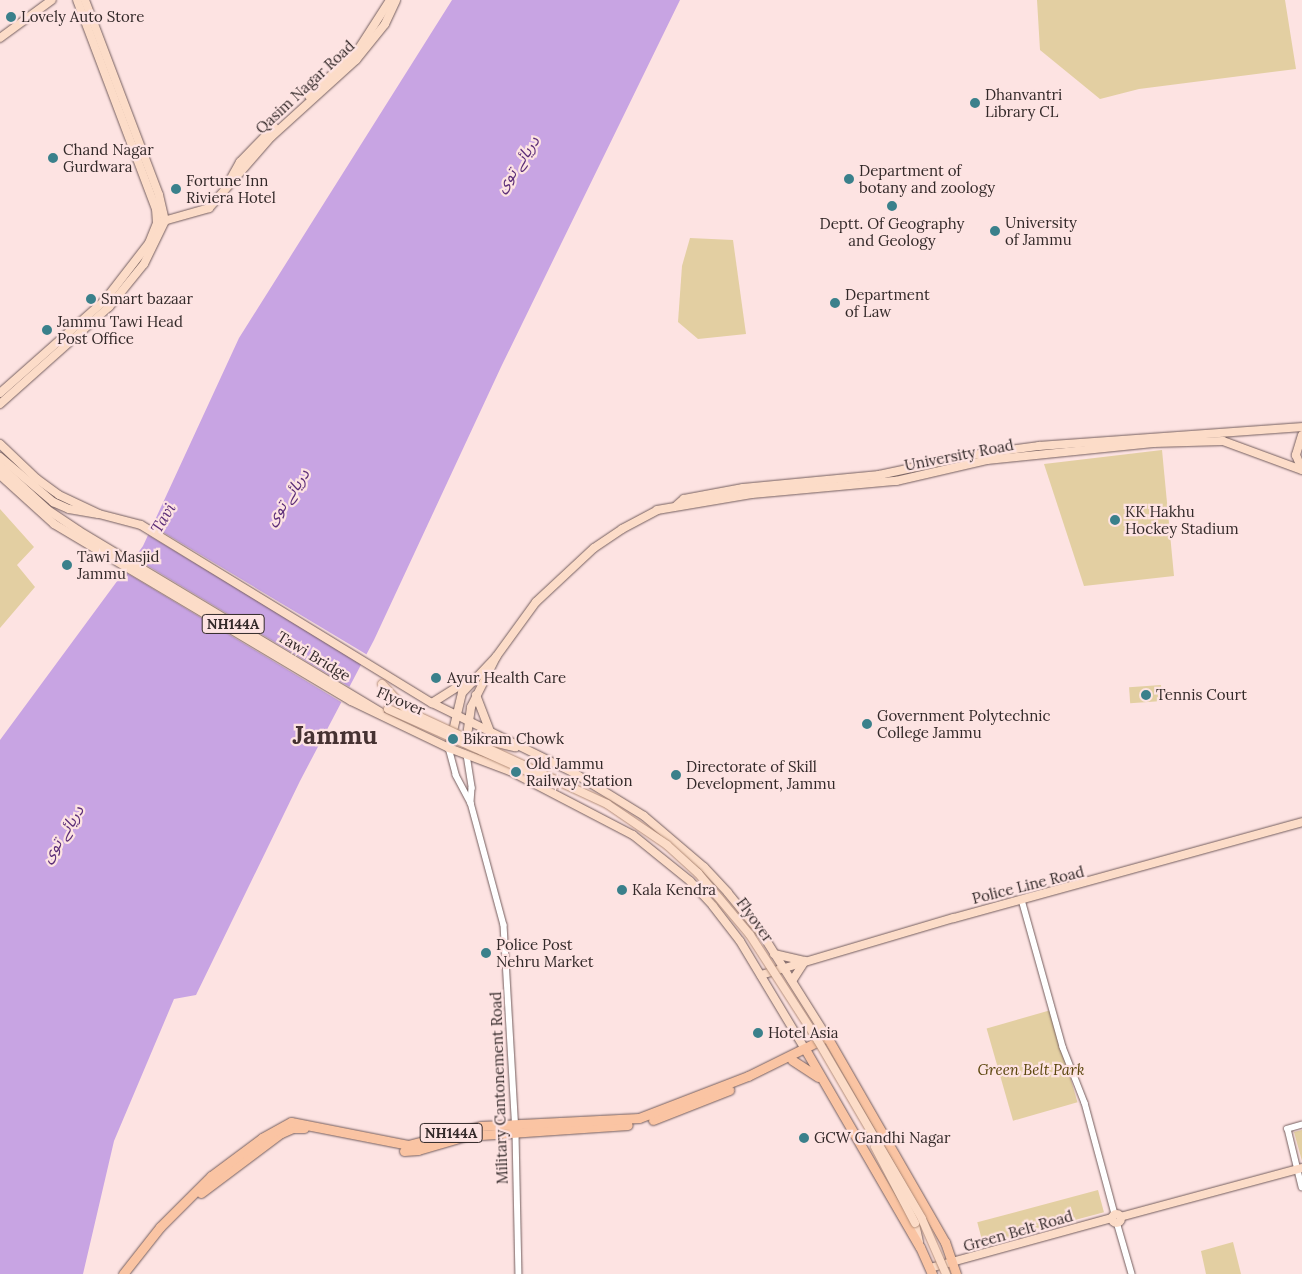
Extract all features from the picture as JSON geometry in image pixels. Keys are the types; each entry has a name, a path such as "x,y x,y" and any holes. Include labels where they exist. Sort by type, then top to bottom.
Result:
{"highway":[{"name":"NH144A","path":"123,1274 160,1227 211,1176 286,1123 303,1122 360,1137 408,1145 471,1128 516,1130 602,1129 657,1119 792,1060 828,1039"},
{"path":"828,1039 889,1140 945,1242 956,1274"},
{"name":"NH144A","path":"129,1274 201,1194 240,1161 293,1128 405,1151 430,1147 466,1136 646,1117 806,1051"},
{"path":"806,1051 920,1247 931,1271"},
{"path":"792,1060 825,1084"}],"main road":[{"path":"0,38 52,0"},
{"path":"77,0 161,222"},
{"path":"0,404 110,307 144,264 161,222 159,195 85,0"},
{"name":"Qasim Nagar Road","path":"225,189 227,180 253,146 358,50 390,0"},
{"name":"Qasim Nagar Road","path":"161,222 209,208 271,137 356,60 385,24 396,0"},
{"path":"0,393 105,300 149,243 161,222"},
{"name":"University Road","path":"496,657 532,606 583,557 638,519 677,504 684,499 743,488 879,475 987,453 1217,436 1302,427"},
{"path":"1302,435 1296,455 1302,470"},
{"name":"University Road","path":"1217,436 1302,470"},
{"path":"0,444 47,487 99,514"},
{"path":"0,457 53,502 69,509 99,514 141,525 432,703 516,747 574,773 662,830 728,893 774,954 828,1039"},
{"path":"0,466 48,510 112,555"},
{"path":"0,475 48,521 112,555"},
{"name":"Tawi Bridge","path":"112,555 352,698 364,700 396,723"},
{"path":"449,748 462,693 496,657"},
{"path":"467,755 468,722 476,695 496,657"},
{"name":"Flyover","path":"372,665 382,684 407,711 607,804 666,845 698,873 750,935 817,1039 922,1219 946,1274"},
{"path":"432,703 481,671"},
{"path":"476,695 491,734"},
{"path":"352,698 396,723 600,815 659,854 713,906 761,975 806,1051"},
{"name":"Flyover","path":"364,700 388,709 605,808 664,848 695,876 746,937 813,1041 915,1223 920,1247"},
{"path":"488,763 481,752 488,741 508,748 516,747"},
{"name":"Police Line Road","path":"761,975 782,967 1302,822"},
{"path":"774,954 805,961 792,982"},
{"name":"Green Belt Road","path":"931,1271 952,1263 1300,1168"}],"street":[{"path":"449,748 456,775 471,803"},
{"name":"Military Cantonement Road","path":"467,755 472,788 471,803 504,925 516,1130 520,1274"},
{"path":"1022,900 1063,1047 1085,1103 1132,1274"},
{"path":"1302,1125 1288,1129 1300,1168 1302,1187"}],"green space":[{"path":"1037,0 1285,0 1296,69 1139,89 1100,99 1040,50"},
{"path":"690,238 733,240 746,334 698,339 678,322 682,266"},
{"name":"KK Hakhu Hockey Stadium","path":"1162,450 1174,576 1084,586 1044,464"},
{"path":"0,509 34,547 17,565 35,587 0,628"},
{"name":"Tennis Court","path":"1161,685 1162,701 1130,703 1129,687"},
{"name":"Green Belt Park","path":"1051,1010 1077,1102 1013,1121 987,1028"},
{"path":"1302,1130 1302,1161 1294,1132"},
{"path":"1098,1190 1104,1212 983,1245 977,1222"},
{"path":"1233,1242 1241,1274 1206,1274 1201,1251"}],"water":[{"path":"452,0 680,0 501,367 374,640 300,781 196,995 174,999 114,1141 83,1274 0,1274 0,740 143,546 239,338"}],"pier":[{"path":"151,525 369,656 364,664 146,534"},
{"path":"133,557 352,688 343,703 124,572"}],"place":[{"name":"Lovely Auto Store","path":"11,17"},
{"name":"Dhanvantri Library CL","path":"975,103"},
{"name":"Chand Nagar Gurdwara","path":"53,158"},
{"name":"Department of botany and zoology","path":"849,179"},
{"name":"Fortune Inn Riviera Hotel","path":"176,189"},
{"name":"Deptt. Of Geography and Geology","path":"892,206"},
{"name":"University of Jammu","path":"995,231"},
{"name":"Smart bazaar","path":"91,299"},
{"name":"Department of Law","path":"835,303"},
{"name":"Jammu Tawi Head Post Office","path":"47,330"},
{"name":"KK Hakhu Hockey Stadium","path":"1115,520"},
{"name":"Tawi Masjid Jammu","path":"67,565"},
{"name":"Ayur Health Care","path":"436,678"},
{"name":"Tennis Court","path":"1146,695"},
{"name":"Government Polytechnic College Jammu","path":"867,724"},
{"name":"Bikram Chowk","path":"453,739"},
{"name":"Old Jammu Railway Station","path":"516,772"},
{"name":"Directorate of Skill Development, Jammu","path":"676,775"},
{"name":"Kala Kendra","path":"622,890"},
{"name":"Police Post Nehru Market","path":"486,953"},
{"name":"Hotel Asia","path":"758,1033"},
{"name":"GCW Gandhi Nagar","path":"804,1138"}],"district":[{"name":"Jammu","path":"335,735"}],"water label":[{"name":"دریائے توی","path":"517,164"},
{"name":"دریائے توی","path":"287,497"},
{"name":"Tavi","path":"163,518"},
{"name":"دریائے توی","path":"62,834"}]}
